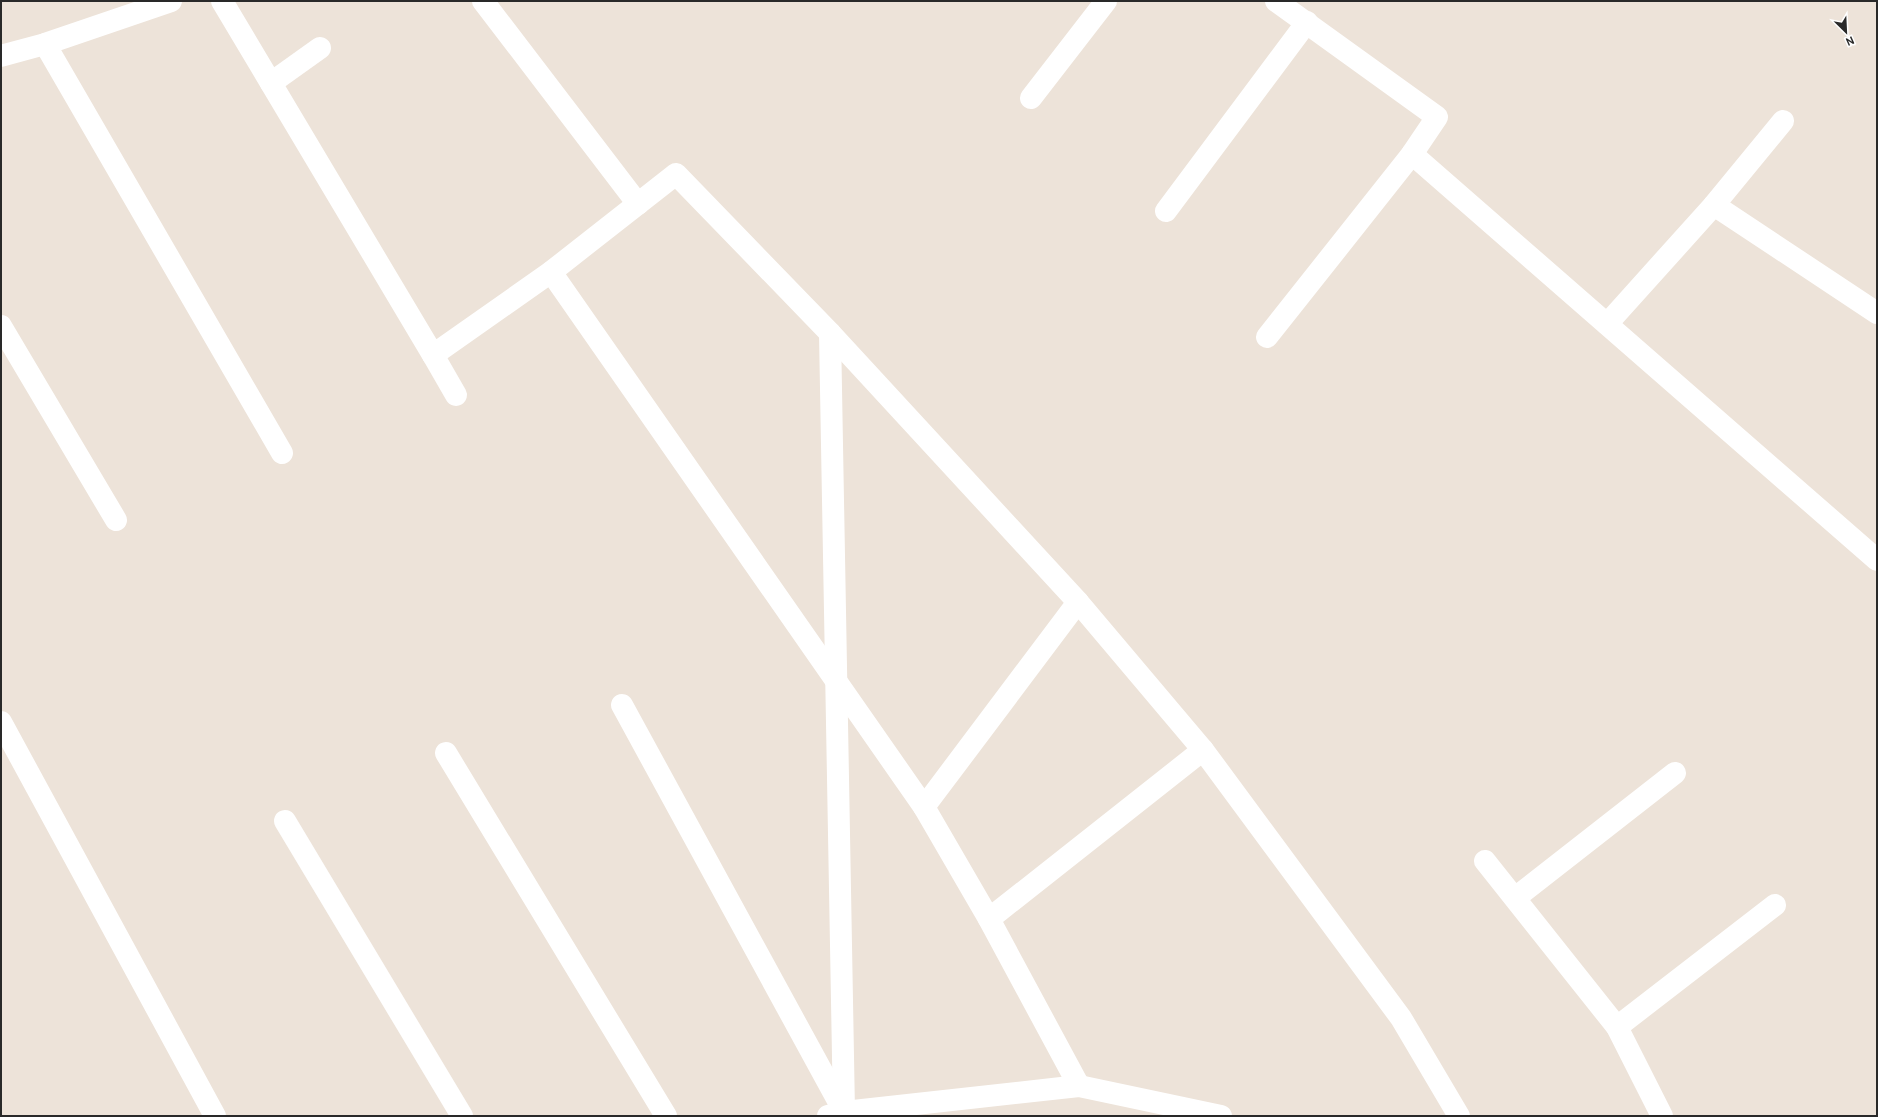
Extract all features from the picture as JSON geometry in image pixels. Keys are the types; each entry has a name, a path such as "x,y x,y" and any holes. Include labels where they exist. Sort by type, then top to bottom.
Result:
{"street":[{"path":"1,56 45,44 171,1"},
{"path":"222,1 456,395"},
{"path":"483,1 638,204"},
{"path":"1031,98 1106,1"},
{"path":"1267,337 1412,154 1438,118 1276,1"},
{"path":"1166,211 1307,22"},
{"path":"45,44 282,453"},
{"path":"271,83 320,48"},
{"path":"1607,324 1714,205 1783,121"},
{"path":"1412,154 1877,560"},
{"path":"433,355 551,272 676,174 830,333 1078,602 1203,750 1401,1018 1459,1116"},
{"path":"1714,205 1877,313"},
{"path":"551,272 924,807 989,919 1079,1086"},
{"path":"1,326 116,520"},
{"path":"830,333 838,683 840,1115"},
{"path":"924,807 1078,602"},
{"path":"622,705 840,1115"},
{"path":"1,722 215,1116"},
{"path":"989,919 1203,750"},
{"path":"446,753 666,1116"},
{"path":"1515,898 1675,773"},
{"path":"286,822 462,1116"},
{"path":"1485,861 1617,1027 1662,1116"},
{"path":"1617,1027 1775,905"},
{"path":"840,1115 1079,1086 1221,1116"}]}
